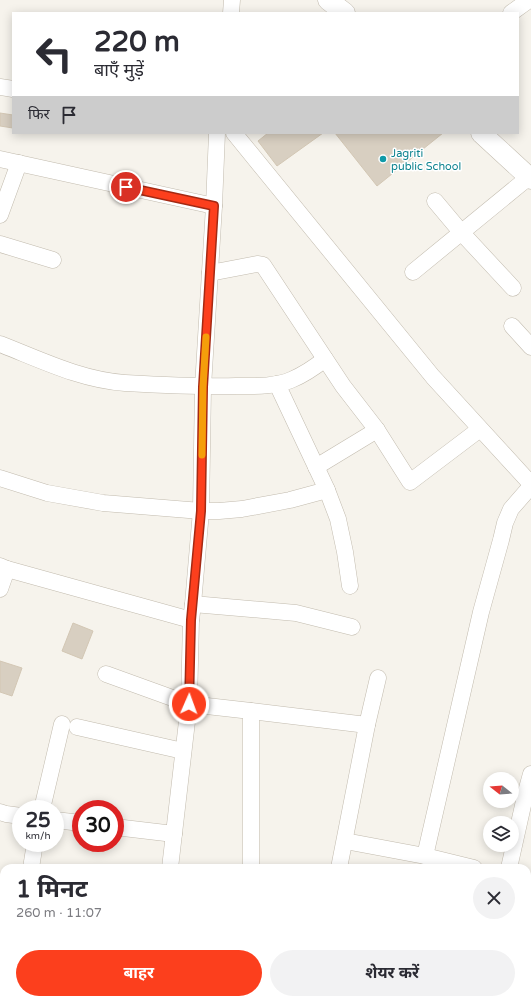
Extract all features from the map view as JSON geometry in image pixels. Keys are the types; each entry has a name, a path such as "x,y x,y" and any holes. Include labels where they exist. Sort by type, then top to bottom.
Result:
{"street":[{"path":"231,12 232,0"},
{"path":"512,12 529,0"},
{"path":"0,87 12,89"},
{"path":"170,864 189,704 192,612 201,511 203,387 217,134"},
{"path":"235,134 433,377 531,485 511,509 505,522 502,540 481,612 425,856"},
{"path":"413,272 530,178 482,134"},
{"path":"0,159 214,206"},
{"path":"0,215 19,163"},
{"path":"435,201 461,232 513,288"},
{"path":"0,244 52,260"},
{"path":"210,273 257,264 263,265 343,386 377,430 410,482 480,429"},
{"path":"512,326 531,347"},
{"path":"0,344 72,372 100,379 119,382 203,387 258,386 277,384 291,380 315,367 325,359"},
{"path":"277,384 327,490 338,519 350,586"},
{"path":"316,467 377,430"},
{"path":"0,478 47,493 103,503 201,511 242,509 290,500 327,490"},
{"path":"0,589 4,568 192,612 296,613 352,627"},
{"path":"106,674 189,704 368,725"},
{"path":"340,864 378,678"},
{"path":"251,711 251,864"},
{"path":"45,800 70,726 183,751"},
{"path":"510,864 531,774"},
{"path":"0,812 12,815"},
{"path":"124,828 174,834"},
{"path":"345,841 425,856 458,864"},
{"path":"32,864 34,852"}],"building":[{"path":"0,113 12,115 12,128 0,126"},
{"path":"267,134 322,134 277,166 258,141"},
{"name":"Jagriti public School","path":"336,134 442,134 377,186"},
{"path":"73,623 93,631 82,659 62,651"},
{"path":"0,661 22,668 12,696 0,692"}],"slow traffic":[{"path":"202,455 203,387 206,337"}],"place":[{"name":"Jagriti public School","path":"383,159"}],"route":[{"path":"126,187 214,206 203,387 201,511 191,620 189,704"}]}
